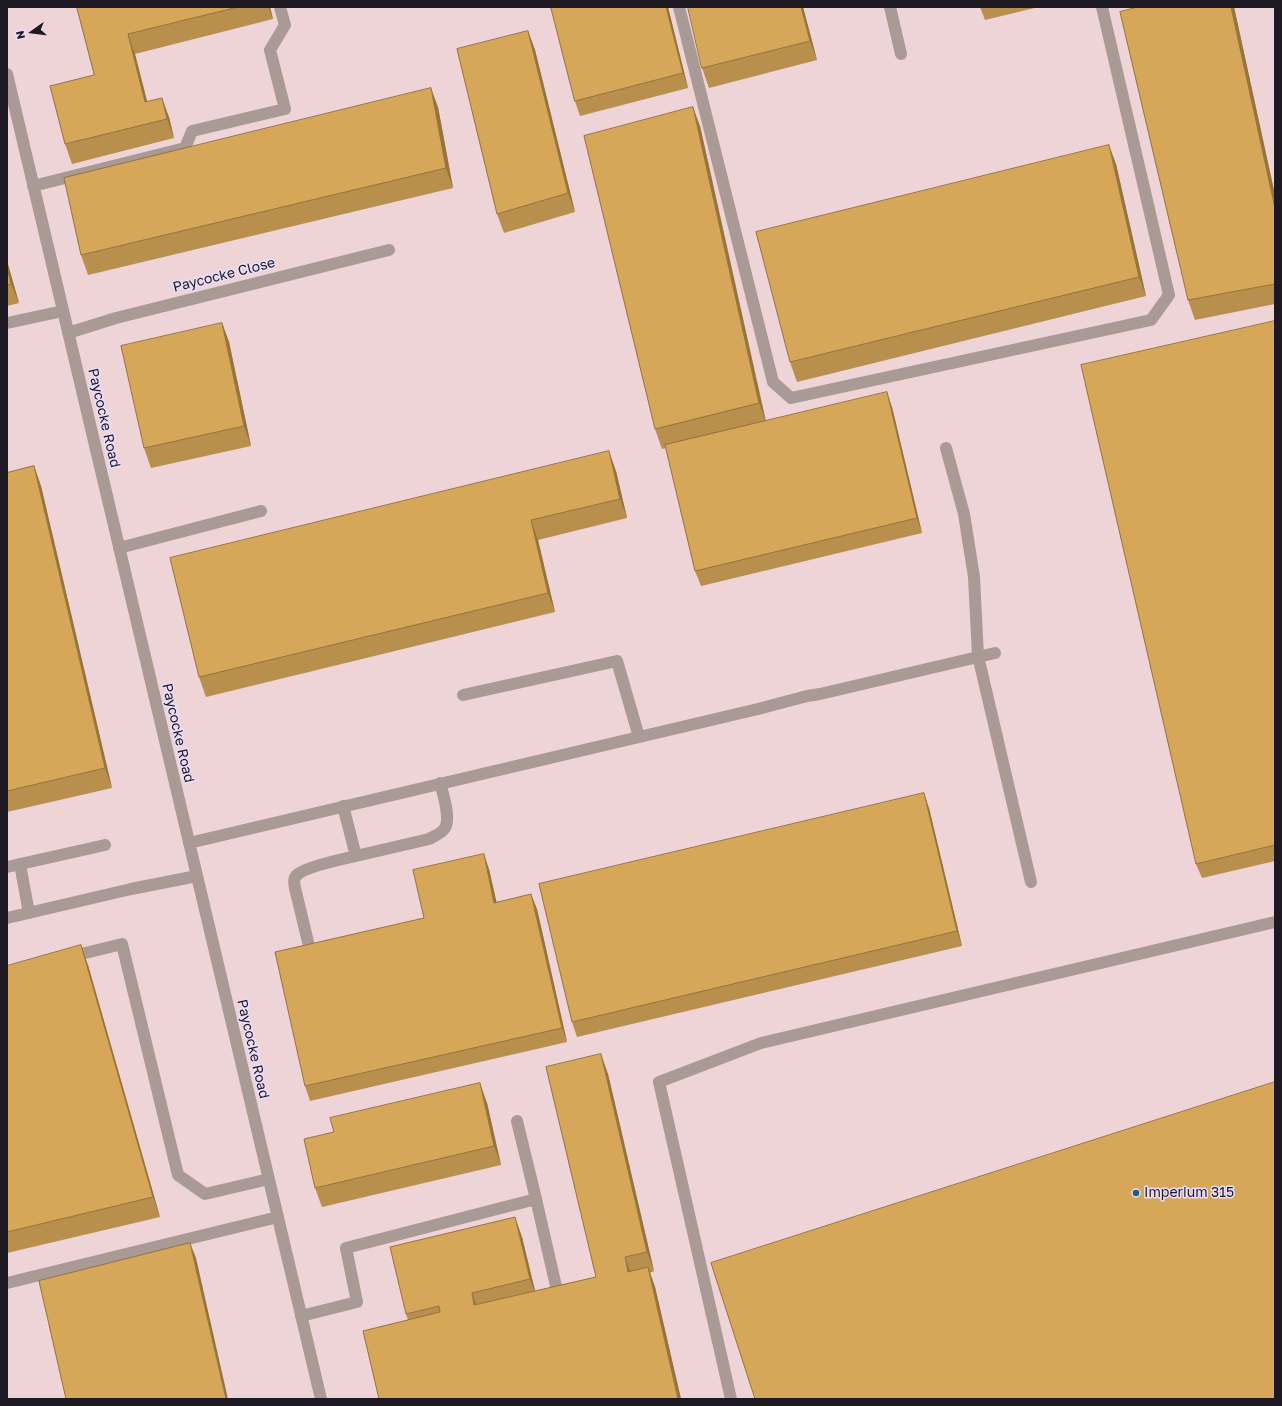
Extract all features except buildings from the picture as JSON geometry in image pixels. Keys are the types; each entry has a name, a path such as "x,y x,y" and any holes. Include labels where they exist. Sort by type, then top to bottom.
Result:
{"street":[{"path":"33,186 185,148 192,131 285,109 270,50 285,24 280,7"},
{"path":"679,7 773,382 791,398 1151,320 1169,295 1102,7"},
{"path":"890,7 901,54"},
{"name":"Paycocke Road","path":"7,74 321,1399"},
{"name":"Paycocke Close","path":"68,333 116,318 389,250"},
{"path":"7,323 63,311"},
{"path":"946,448 964,514 974,576 978,656 1031,882"},
{"path":"119,548 261,511"},
{"path":"189,843 995,652"},
{"path":"463,696 617,661 639,736"},
{"path":"308,942 294,880 297,874 307,869 429,839 438,835 446,827 448,816 440,783"},
{"path":"344,806 356,856"},
{"path":"7,867 105,845"},
{"path":"20,864 30,913"},
{"path":"7,918 131,889 197,876"},
{"path":"731,1399 659,1082 761,1043 1275,922"},
{"path":"60,959 122,944 178,1175 205,1194 269,1179"},
{"path":"517,1120 558,1295"},
{"path":"301,1316 357,1302 346,1248 536,1199"},
{"path":"7,1282 278,1217"}],"shaded area":[{"path":"7,7 1275,7 1275,1399 7,1399"}],"place":[{"name":"Imperium 315","path":"1136,1193"}]}
